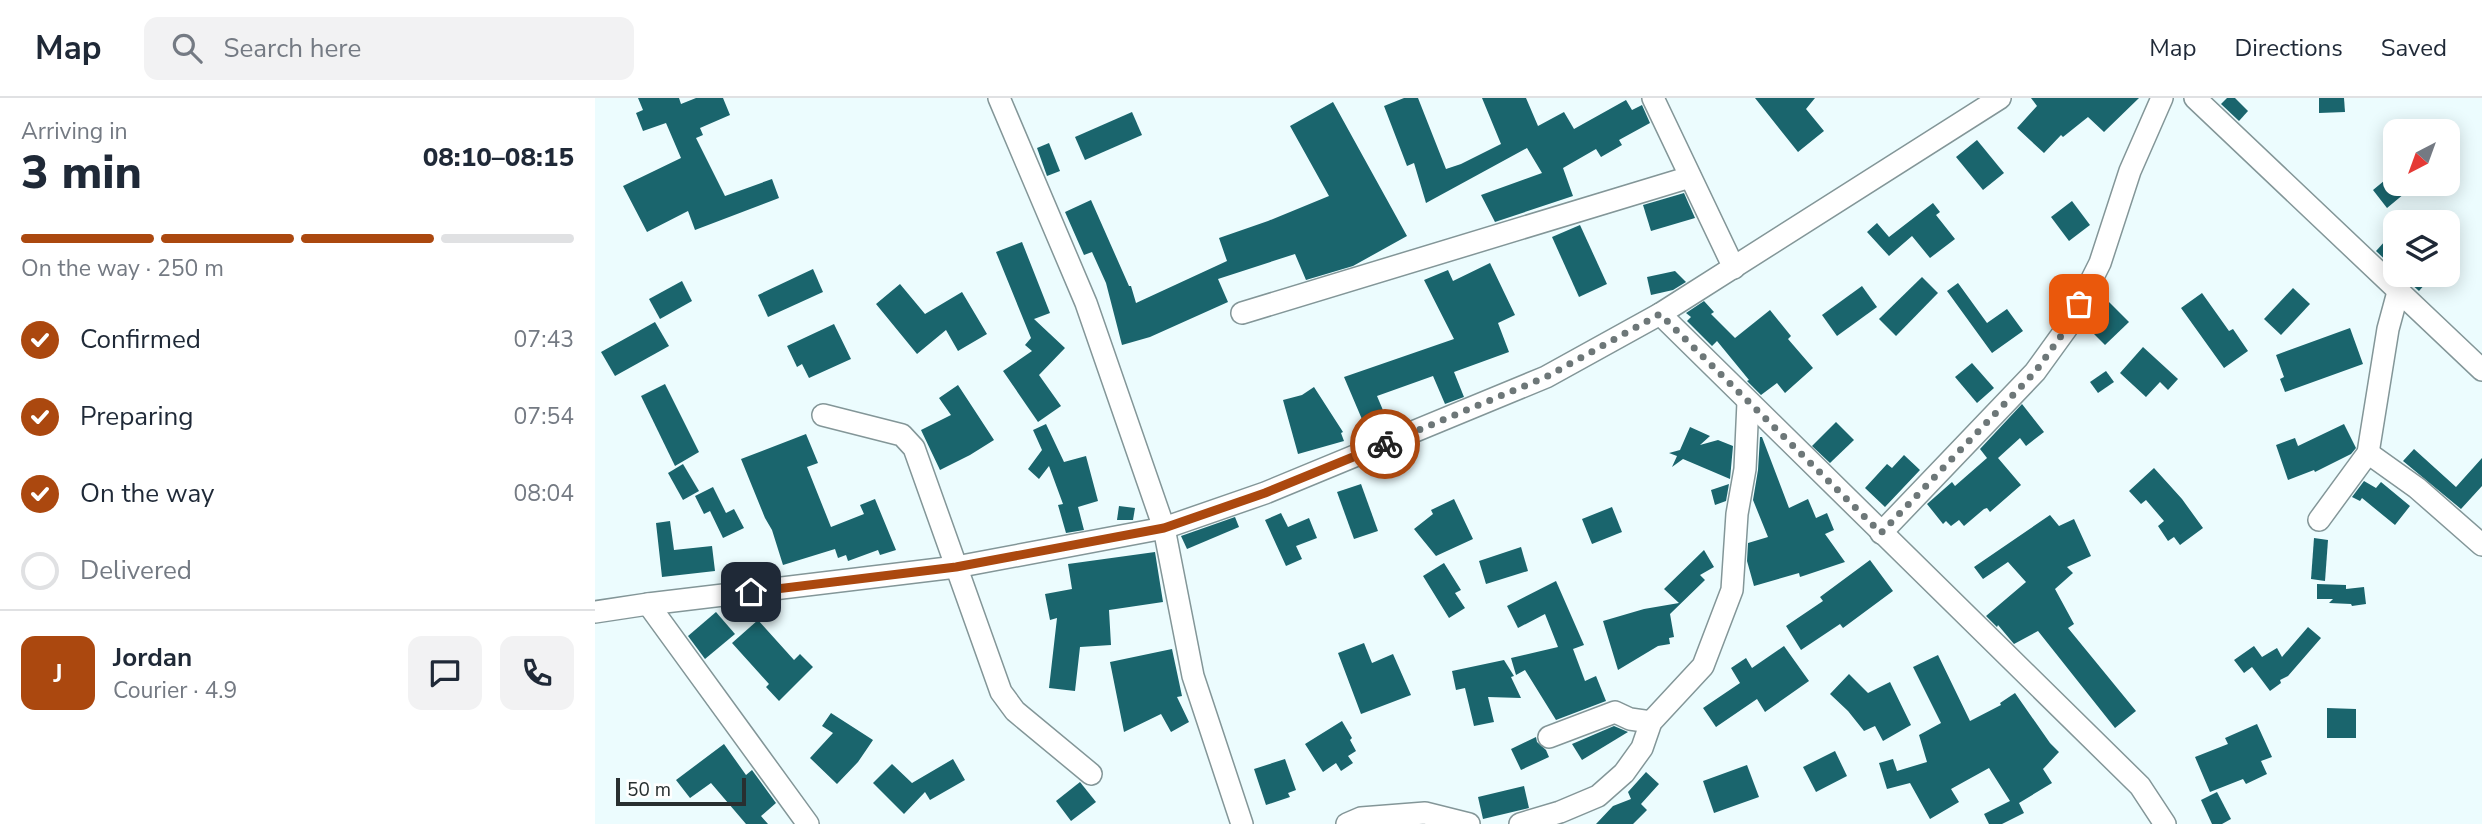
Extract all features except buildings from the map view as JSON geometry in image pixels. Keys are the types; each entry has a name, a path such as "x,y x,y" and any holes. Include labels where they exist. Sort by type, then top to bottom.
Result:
{"street":[{"path":"999,98 1086,303 1164,528 1193,676 1242,824"},
{"path":"1653,98 1734,268"},
{"path":"595,612 956,567 1164,528 1265,493 1546,377 1660,314 2000,98"},
{"path":"1881,533 2035,372 2069,325 2099,263 2130,171 2162,98"},
{"path":"2195,98 2482,370"},
{"path":"1242,313 1690,177"},
{"path":"2319,520 2368,453 2388,329 2398,292"},
{"path":"1660,314 2140,786 2165,824"},
{"path":"1520,824 1560,812 1598,796 1624,774 1642,748 1650,722 1703,666 1732,590 1737,514 1745,469 1748,402"},
{"path":"823,415 902,435 919,455 956,567 1002,691 1015,711 1091,775"},
{"path":"2368,453 2417,488 2482,545"},
{"path":"648,604 808,824"},
{"path":"1549,737 1615,712 1630,719 1650,722"},
{"path":"1347,824 1361,818 1426,813 1469,824"}],"way so far":[{"path":"1385,444 1546,377 1660,314 1881,533 2035,372 2069,325 2079,304"}],"route":[{"path":"751,592 956,567 1164,528 1265,493 1385,444"}]}
